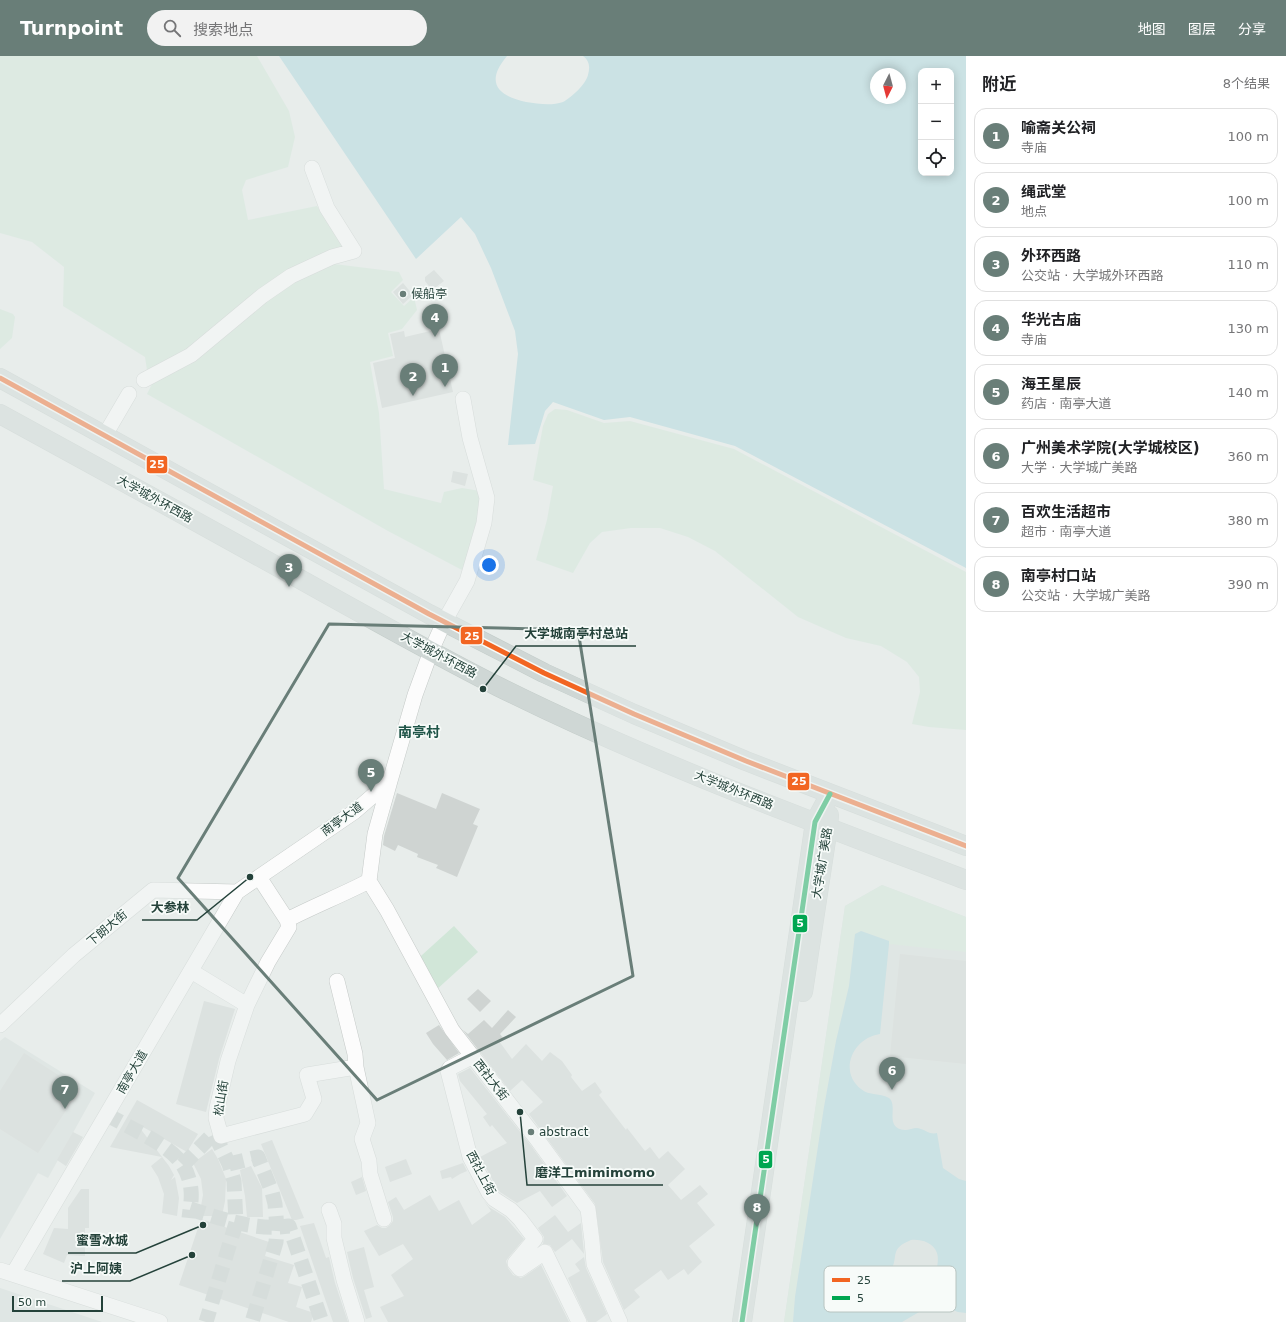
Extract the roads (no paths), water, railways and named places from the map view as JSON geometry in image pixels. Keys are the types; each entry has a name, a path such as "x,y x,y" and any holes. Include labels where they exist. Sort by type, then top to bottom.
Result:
{"main road":[{"path":"0,378 444,622 544,673 634,714 746,761 966,846"},
{"name":"大学城外环西路","path":"0,414 431,651 498,686 621,744 790,813 966,880"},
{"path":"790,813 796,814 806,810 812,801 810,790 802,783"},
{"name":"大学城广美路","path":"755,1322 816,860 821,825 830,794"},
{"path":"790,813 803,829 816,860 838,844 860,840"},
{"name":"大学城广美路","path":"742,1322 816,860"}],"street":[{"path":"144,380 191,354 262,296 291,276 332,257 354,251 327,208 312,168"},
{"path":"105,435 129,394"},
{"path":"259,877 287,920 370,881 375,834 415,695 431,651 444,622 467,581 484,523 487,498 470,438 464,399"},
{"name":"南亭大道","path":"7,1272 191,971 237,892 354,812 390,781"},
{"name":"西社大街","path":"370,881 452,1030 539,1142 588,1210 594,1264 620,1322"},
{"name":"下朗大街","path":"0,1025 74,955 153,890 237,892"},
{"name":"松山街","path":"287,920 289,927 268,962 247,1005 228,1061 216,1118 221,1136 305,1114 314,1099 307,1075 356,1067"},
{"path":"191,971 247,1005"},
{"path":"337,981 355,1054 356,1067 368,1123 362,1139 369,1161 370,1174 384,1219"},
{"name":"西社上街","path":"473,1056 450,1068 448,1071 470,1157 489,1193 494,1199 511,1210 535,1239 515,1263 520,1269 545,1252 579,1322"},
{"path":"329,1210 334,1224 334,1238 344,1280 357,1322"},
{"path":"7,1272 160,1322"}],"water":[{"path":"279,56 507,56 500,65 497,73 497,86 501,92 526,102 550,104 563,102 566,100 578,90 587,79 589,67 587,60 583,56 966,56 966,568 735,446 630,417 604,420 553,402 545,411 535,444 508,445 518,354 515,331 491,268 475,234 461,217 416,259"},
{"path":"861,931 889,941 880,1034 870,1037 856,1048 852,1056 850,1073 854,1082 864,1091 889,1098 893,1106 893,1121 898,1128 905,1130 917,1128 932,1133 937,1133 943,1168 959,1179 966,1181 966,1313 956,1311 956,1266 938,1266 937,1253 933,1246 926,1242 911,1240 904,1243 897,1250 893,1266 824,1266 824,1312 919,1312 902,1322 793,1322 795,1297 824,1107 836,1041 849,986 855,934"}],"tunnel":[{"path":"107,1115 160,1144 181,1162 186,1170 191,1190 189,1218"},
{"path":"183,1165 214,1133 229,1164 234,1181 236,1223 206,1322"},
{"path":"229,1164 258,1157 272,1192 275,1204 277,1228 276,1242 252,1322"},
{"path":"190,1209 239,1223 264,1227 289,1226 322,1322"}],"place":[{"name":"候船亭","path":"403,294"},
{"name":"华光古庙","path":"435,337"},
{"name":"喻斋关公祠","path":"445,387"},
{"name":"绳武堂","path":"413,396"},
{"name":"外环西路","path":"289,587"},
{"name":"大学城南亭村总站","path":"483,689"},
{"name":"海王星辰","path":"371,792"},
{"name":"大参林","path":"250,877"},
{"name":"广州美术学院(大学城校区)","path":"892,1090"},
{"name":"百欢生活超市","path":"65,1109"},
{"name":"磨洋工mimimomo","path":"520,1112"},
{"name":"abstract","path":"531,1132"},
{"name":"蜜雪冰城","path":"203,1225"},
{"name":"南亭村口站","path":"757,1227"},
{"name":"沪上阿姨","path":"192,1255"}],"district":[{"name":"南亭村","path":"419,732"}]}
